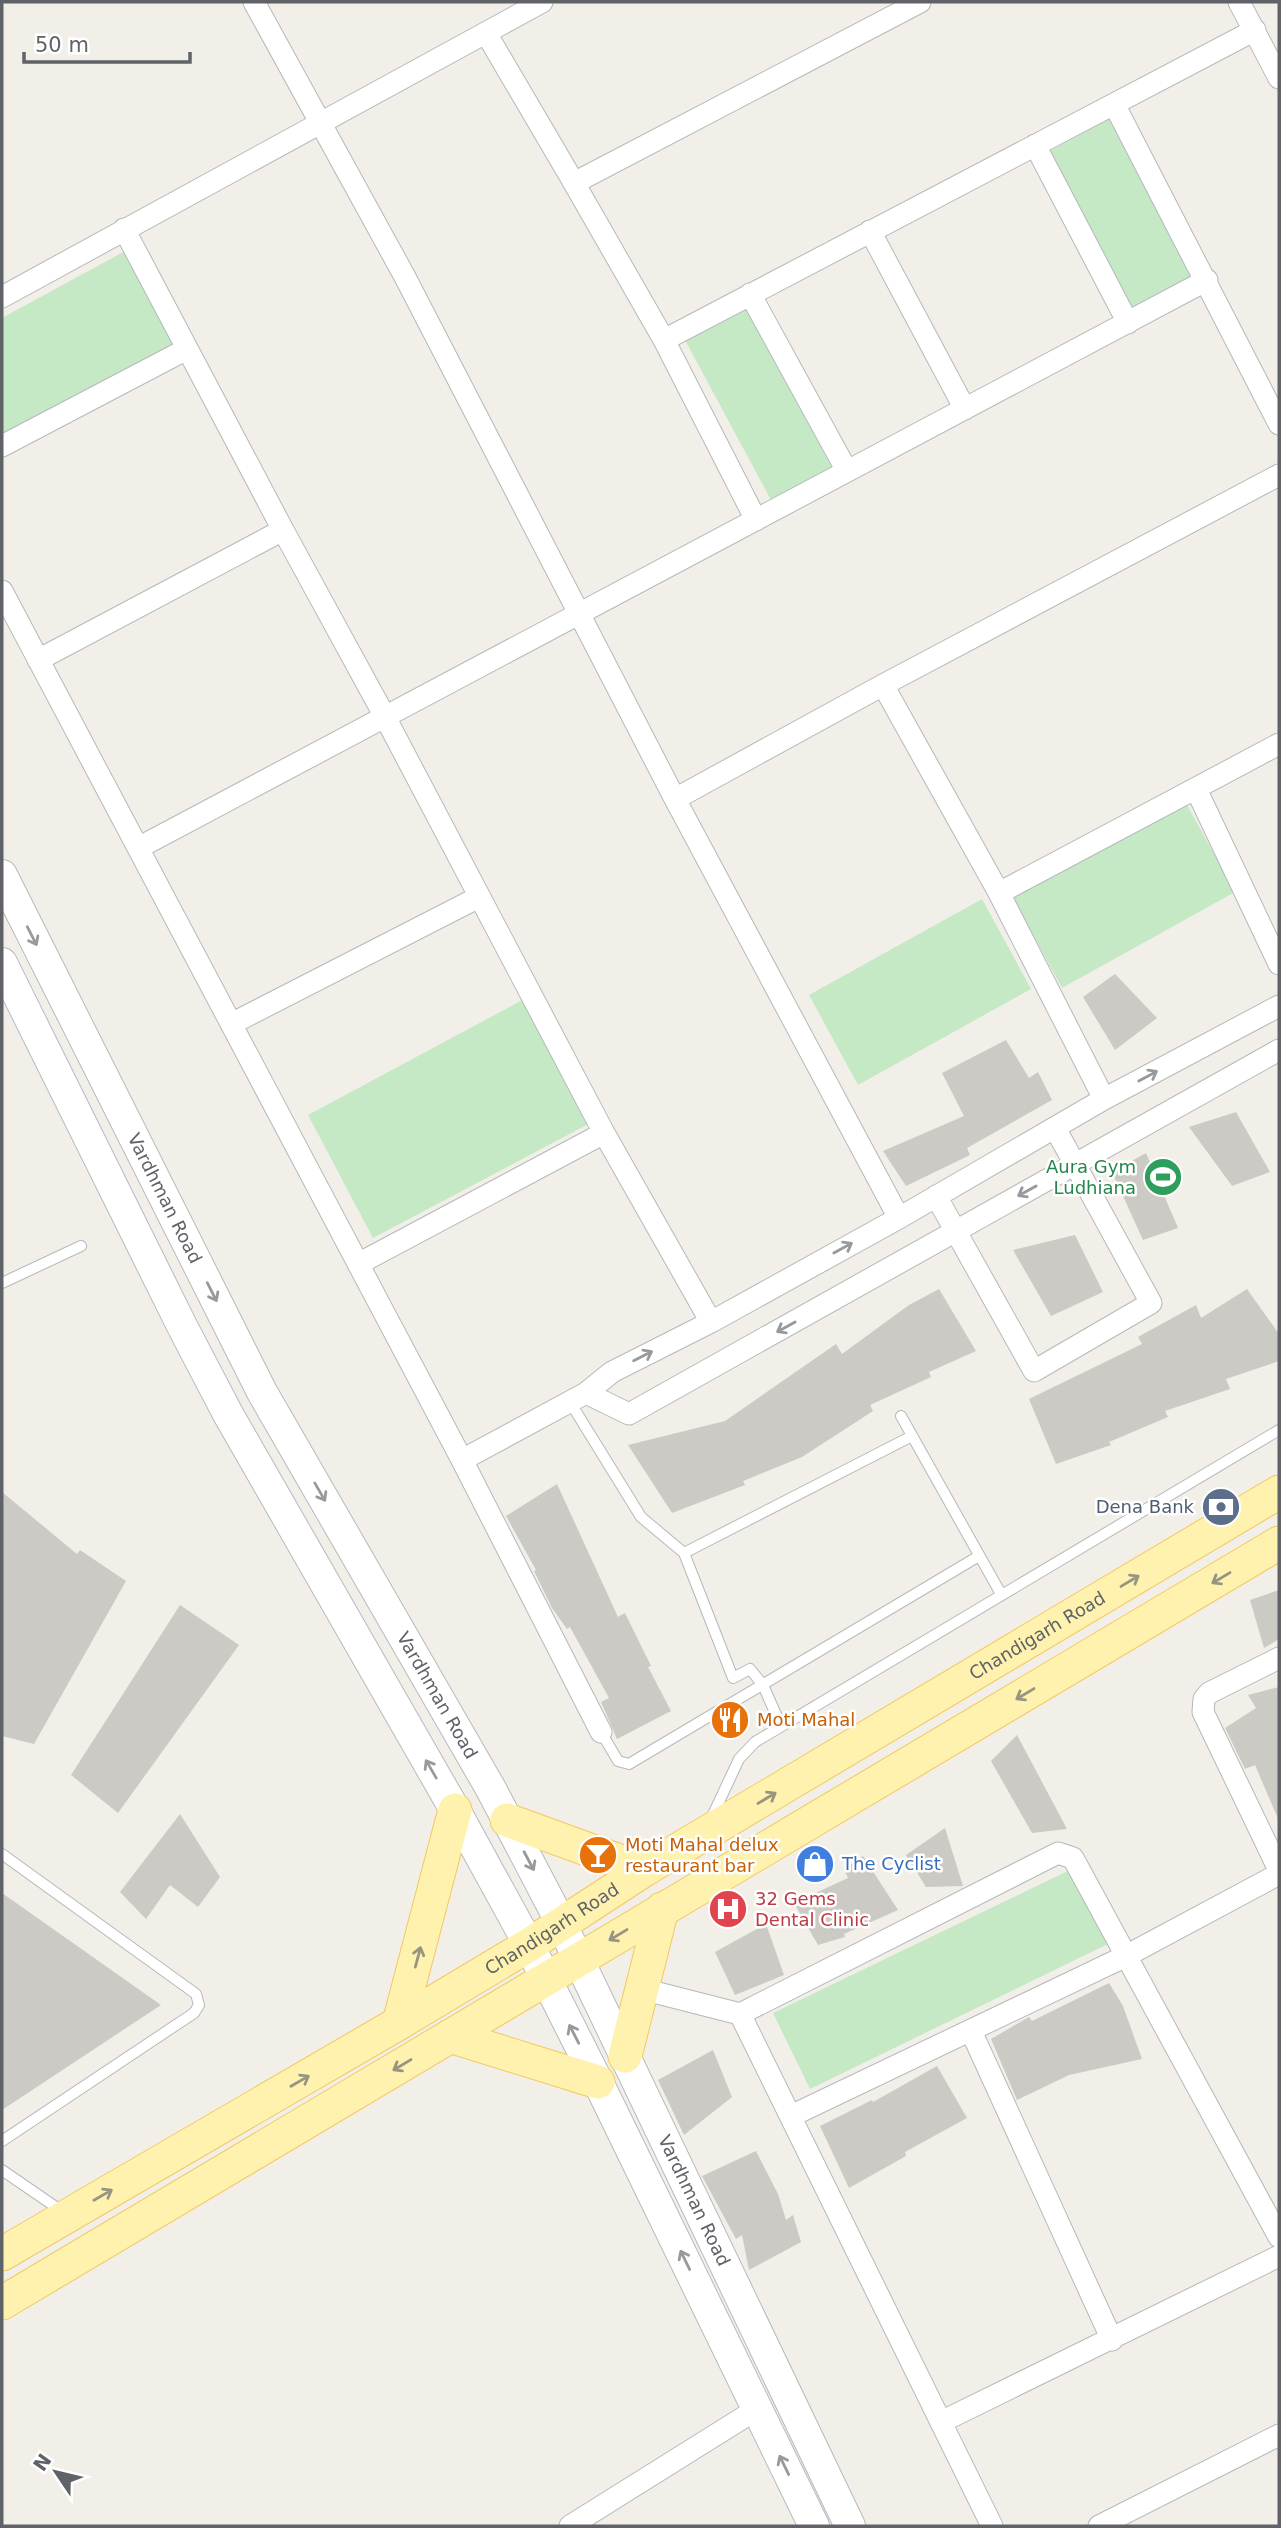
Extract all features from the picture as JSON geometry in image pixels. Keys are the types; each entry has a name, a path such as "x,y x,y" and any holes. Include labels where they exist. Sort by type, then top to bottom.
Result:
{"main road":[{"name":"Chandigarh Road","path":"2,2254 399,2023 702,1836 1279,1492"},
{"path":"2,2303 1279,1543"},
{"path":"399,2023 455,1810"},
{"path":"507,1820 644,1871"},
{"path":"625,2056 662,1909"},
{"path":"450,2036 598,2082"}],"street":[{"path":"254,2 405,277 675,799 899,1217"},
{"path":"2,297 542,2"},
{"path":"574,183 920,2"},
{"path":"1239,2 1279,78"},
{"path":"664,340 1255,30"},
{"path":"486,33 664,340 756,520"},
{"path":"1114,104 1279,424"},
{"path":"1035,145 1128,323"},
{"path":"124,229 604,1133 711,1322"},
{"path":"870,231 965,409"},
{"path":"138,848 1207,280"},
{"path":"750,294 847,471"},
{"path":"2,446 187,349"},
{"path":"675,799 883,685 1279,475"},
{"path":"38,660 283,530"},
{"path":"2,591 462,1460 601,1732"},
{"path":"883,685 999,892 1104,1099"},
{"path":"999,892 1279,744"},
{"path":"1196,789 1279,964"},
{"name":"Vardhman Road","path":"2,875 262,1392 507,1820 561,1923 850,2526"},
{"path":"231,1024 479,897"},
{"name":"Vardhman Road","path":"2,963 181,1326 228,1414 455,1810 528,1945 598,2082 814,2526"},
{"path":"462,1460 578,1398 612,1372 711,1322 1104,1099 1279,1006"},
{"path":"578,1398 629,1414 1279,1051"},
{"path":"936,1196 1034,1371 1151,1303 1055,1128"},
{"path":"358,1264 604,1133"},
{"path":"791,2116 1126,1956 1279,1872 1203,1712 1204,1699 1209,1693 1279,1658"},
{"path":"642,1989 740,2014 1058,1853 1073,1858 1279,2237"},
{"path":"740,2014 992,2526"},
{"path":"971,2031 1112,2340"},
{"path":"941,2422 1279,2256"},
{"path":"578,2524 757,2409"},
{"path":"1100,2526 1279,2435"}],"lane":[{"path":"2,1283 81,1245"},
{"path":"578,1398 641,1517 684,1553 733,1678 750,1669 763,1685 781,1726"},
{"path":"901,1416 1001,1594"},
{"path":"702,1836 745,1750 1001,1594 1279,1430"},
{"path":"684,1553 912,1436"},
{"path":"601,1732 618,1761 629,1764 979,1556"},
{"path":"2,1854 196,1994 199,2005 194,2013 2,2141"},
{"path":"2,2170 68,2215"}],"green space":[{"path":"1109,119 1193,276 1132,309 1048,152"},
{"path":"127,250 181,350 2,448 2,318"},
{"path":"745,307 832,468 771,500 685,340"},
{"path":"1186,803 1235,892 1062,988 1013,898"},
{"path":"982,899 1031,989 858,1085 809,995"},
{"path":"530,996 596,1120 373,1238 308,1115"},
{"path":"1078,1866 1114,1941 810,2089 773,2013"}],"building":[{"path":"1115,974 1157,1018 1115,1050 1083,997"},
{"path":"1006,1040 1029,1078 1038,1072 1052,1100 967,1148 970,1155 906,1186 883,1151 964,1116 942,1073"},
{"path":"1236,1112 1270,1172 1232,1186 1189,1127"},
{"path":"1146,1153 1178,1228 1143,1240 1112,1172"},
{"path":"1075,1235 1103,1292 1051,1316 1013,1250"},
{"path":"939,1289 976,1351 929,1372 931,1377 870,1405 873,1411 802,1457 743,1481 745,1485 672,1513 628,1445 725,1421 836,1344 842,1354 909,1305"},
{"path":"1247,1289 1279,1334 1279,1361 1226,1379 1230,1389 1165,1411 1168,1417 1109,1442 1111,1445 1056,1464 1029,1399 1142,1344 1138,1337 1196,1305 1201,1318"},
{"path":"557,1484 618,1617 625,1613 651,1666 648,1667 671,1711 617,1739 601,1702 609,1698 570,1627 567,1629 552,1608 534,1571 536,1570 506,1516"},
{"path":"2,1492 77,1554 80,1550 126,1581 34,1744 2,1736"},
{"path":"1279,1590 1279,1639 1264,1648 1250,1600"},
{"path":"180,1605 239,1645 118,1813 71,1775"},
{"path":"1279,1687 1279,1821 1255,1765 1245,1769 1225,1728 1256,1708 1248,1695"},
{"path":"1017,1735 1067,1829 1032,1833 991,1761"},
{"path":"180,1814 220,1877 198,1907 170,1885 146,1919 120,1892"},
{"path":"945,1828 963,1886 926,1887 906,1855"},
{"path":"863,1856 898,1910 844,1934 845,1937 818,1945 794,1903 848,1878 844,1869"},
{"path":"2,1893 161,2005 2,2110"},
{"path":"766,1924 784,1975 735,1995 715,1952"},
{"path":"1109,1983 1123,2006 1142,2059 1069,2075 1017,2100 991,2039 1029,2017 1032,2021"},
{"path":"713,2050 732,2097 684,2135 658,2080"},
{"path":"937,2066 967,2118 905,2152 906,2156 849,2188 820,2126 872,2100 873,2102"},
{"path":"756,2151 778,2194 786,2220 793,2215 801,2242 749,2270 742,2235 736,2239 702,2176"}],"place":[{"name":"Aura Gym Ludhiana","path":"1163,1177"},
{"name":"Dena Bank","path":"1221,1507"},
{"name":"Moti Mahal","path":"730,1720"},
{"name":"Moti Mahal delux restaurant bar","path":"598,1855"},
{"name":"The Cyclist","path":"815,1864"},
{"name":"32 Gems Dental Clinic","path":"728,1909"}]}
